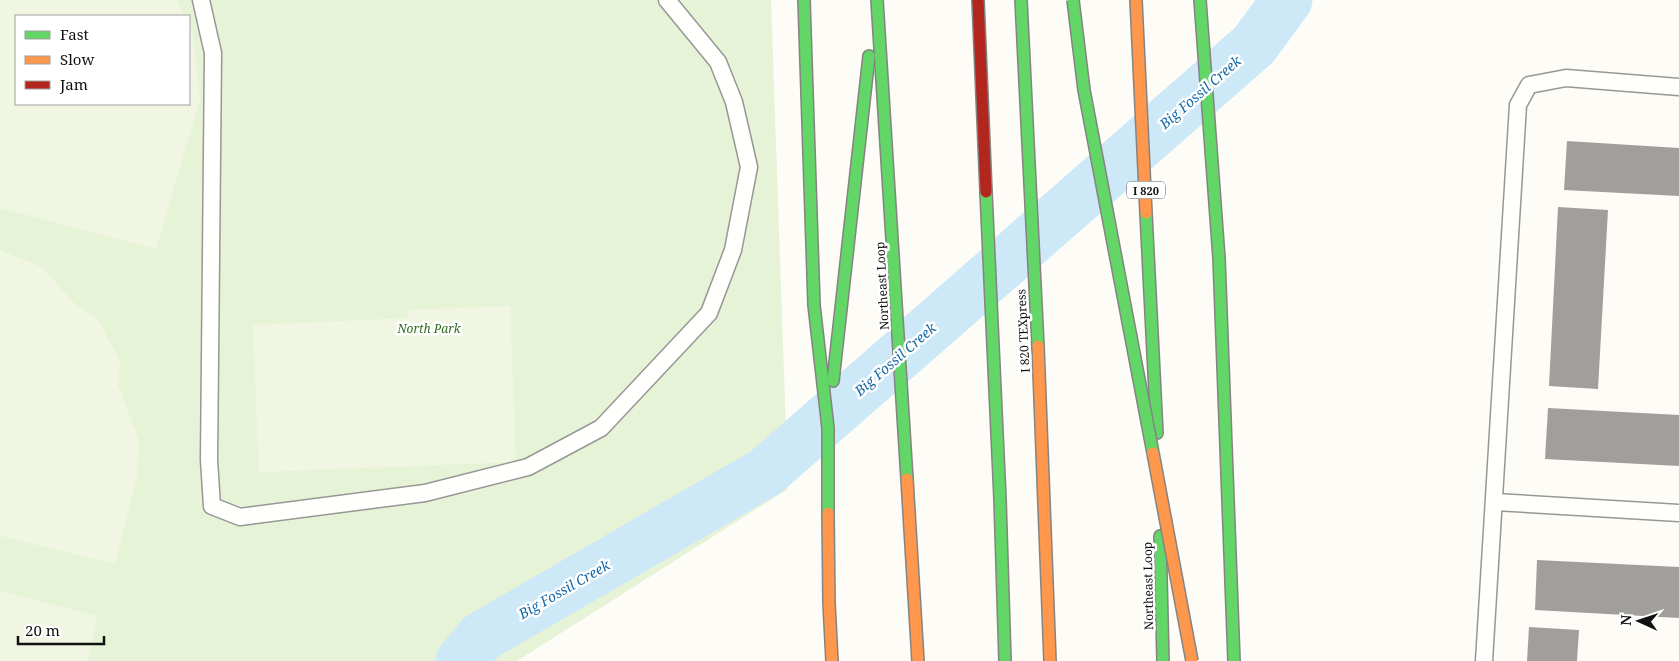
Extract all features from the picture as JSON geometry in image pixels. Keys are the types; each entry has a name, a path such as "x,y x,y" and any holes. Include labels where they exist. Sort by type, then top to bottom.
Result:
{"highway":[{"path":"804,0 814,305 828,428 829,603 832,661"},
{"path":"828,428 877,0"},
{"name":"Northeast Loop","path":"877,0 918,661"},
{"path":"978,0 1000,498 1005,661"},
{"name":"I 820 TEXpress","path":"1021,0 1043,458 1050,661"},
{"path":"1073,0 1084,90 1192,661"},
{"name":"Northeast Loop","path":"1136,0 1156,380 1163,619 1162,661"},
{"path":"1200,0 1219,258 1234,661"}],"lane":[{"path":"201,0 213,53 209,460 211,496 212,506 240,517 425,493 528,467 601,428 709,313 733,250 748,167 734,102 718,62 667,0"},
{"path":"1484,661 1518,105 1529,86 1566,78 1679,87"},
{"path":"1495,502 1679,513"}],"green space":[{"name":"North Park","path":"0,0 771,0 788,489 517,661 0,661"},
{"path":"0,0 177,0 184,15 15,15 15,105 190,105 190,25 200,99 156,249 0,208"},
{"path":"0,250 42,267 76,305 97,318 120,361 118,385 139,440 137,475 115,564 0,536"},
{"path":"510,306 516,462 259,472 253,325 408,318 408,310"},
{"path":"0,591 97,616 88,661 0,661"}],"building":[{"path":"1567,141 1679,148 1679,196 1564,190"},
{"path":"1558,207 1608,210 1598,389 1549,386"},
{"path":"1548,408 1679,415 1679,466 1545,459"},
{"path":"1537,560 1679,567 1679,618 1535,610"},
{"path":"1529,627 1579,630 1577,661 1527,661"}],"waterway":[{"name":"Big Fossil Creek","path":"461,661 481,637 766,472 1254,45 1287,0"}],"traffic: fast":[{"path":"804,0 814,305 828,428 828,513"},
{"path":"877,0 907,479"},
{"path":"1021,0 1038,346"},
{"path":"1073,0 1084,90 1153,453"},
{"path":"1200,0 1219,258 1234,661"},
{"path":"833,381 869,56"},
{"path":"986,192 1000,499 1005,661"},
{"path":"1146,213 1157,433"},
{"path":"1160,536 1163,661"}],"traffic: slow":[{"path":"1136,0 1146,213"},
{"path":"1038,346 1050,661"},
{"path":"1153,453 1192,661"},
{"path":"907,479 918,661"},
{"path":"828,513 832,661"}],"traffic: jam":[{"path":"978,0 986,192"}]}
